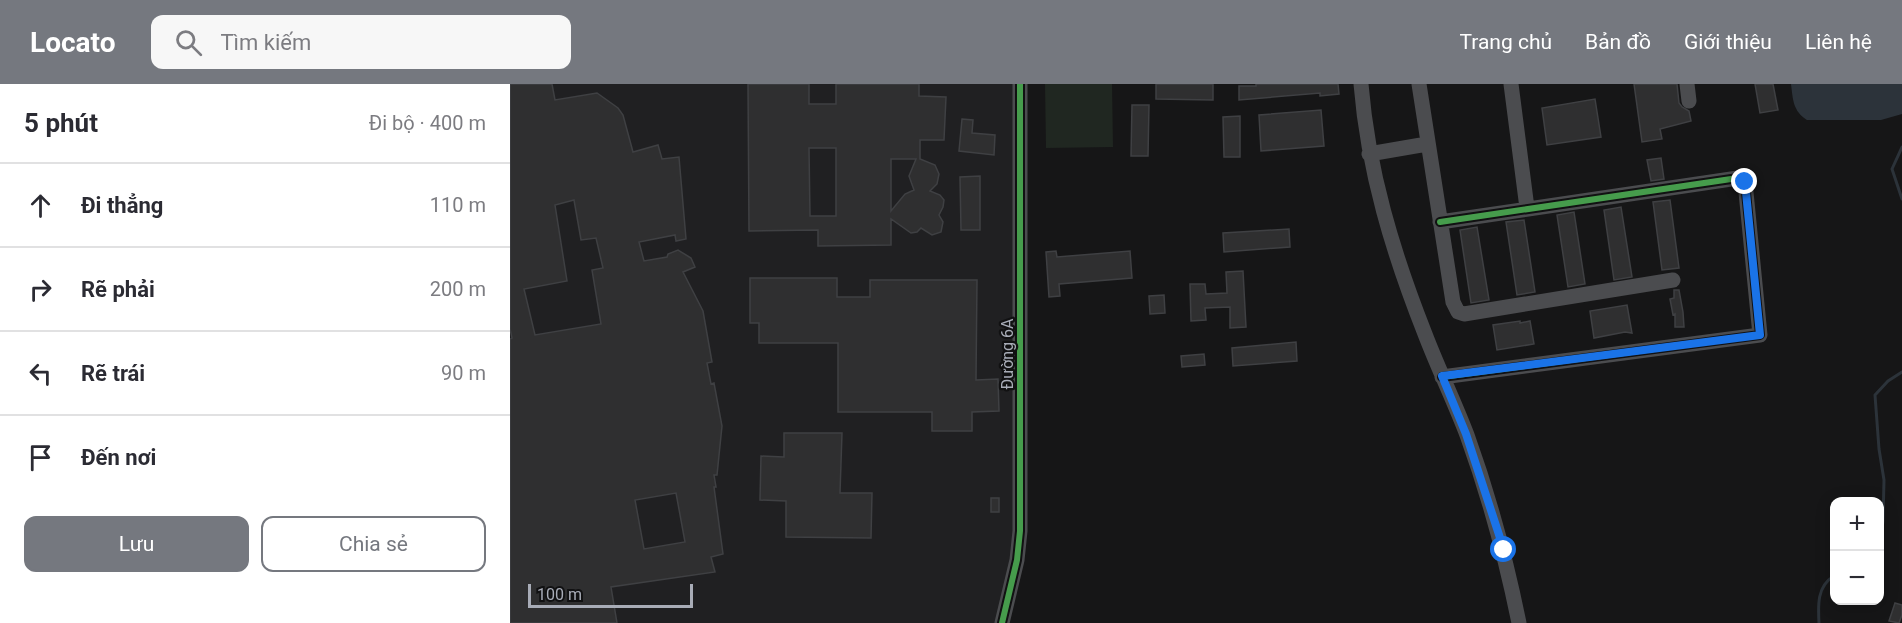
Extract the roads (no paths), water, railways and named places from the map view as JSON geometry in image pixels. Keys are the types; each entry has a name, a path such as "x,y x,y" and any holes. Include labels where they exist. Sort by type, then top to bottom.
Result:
{"street":[{"name":"Đường 6A","path":"1002,623 1017,560 1020,531 1020,84"},
{"path":"1361,84 1369,154 1393,248 1466,434 1487,495 1504,550 1519,623"},
{"path":"1419,84 1453,302 1458,312 1464,314 1673,280"},
{"path":"1511,84 1527,208"},
{"path":"1369,154 1427,144"},
{"path":"1440,222 1743,179 1760,335 1442,376"}],"waterway":[{"path":"1902,147 1892,169 1902,199"},
{"path":"1884,497 1884,480 1875,395 1888,381 1902,372"},
{"path":"1819,623 1820,596 1824,585 1830,579"}]}
